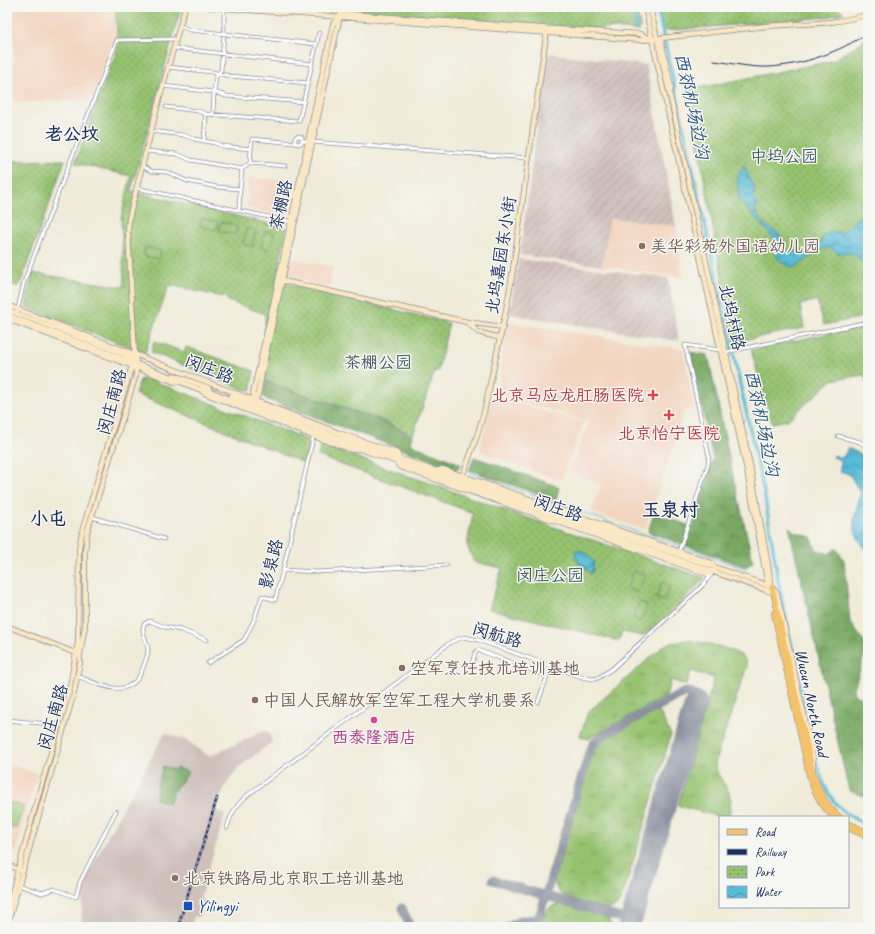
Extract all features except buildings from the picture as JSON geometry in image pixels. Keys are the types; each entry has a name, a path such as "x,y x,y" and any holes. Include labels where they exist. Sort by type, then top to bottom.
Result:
{"main road":[{"name":"Wucun North Road","path":"772,591 813,773 826,803 839,816"},
{"name":"Wucun North Road","path":"772,591 810,778 815,793 822,806 832,816"},
{"path":"849,824 868,833"},
{"path":"849,828 868,837"}],"street":[{"path":"135,365 128,231 129,218 185,7"},
{"path":"210,7 340,16 348,14 546,31 640,34 657,39 740,29 831,21 868,14"},
{"name":"茶棚路","path":"254,405 253,393 293,222 333,24 340,16 342,7"},
{"name":"北坞村路","path":"645,7 657,39 671,87 669,94"},
{"name":"北坞村路","path":"650,7 750,465 772,591"},
{"path":"213,114 216,77 221,70 223,54 224,8"},
{"path":"180,26 190,30 316,44"},
{"name":"北坞嘉园东小街","path":"462,478 484,412 503,327 511,284 546,31"},
{"path":"166,107 198,111 206,114 299,121 319,33"},
{"path":"17,311 24,282 118,40 176,39"},
{"name":"北坞村路","path":"657,39 720,350 772,591"},
{"path":"174,48 312,64"},
{"path":"168,67 218,74 308,83"},
{"path":"163,86 214,92 226,96 304,102"},
{"path":"204,141 206,114"},
{"path":"151,131 183,135 222,146 251,149"},
{"path":"294,143 297,136 302,137 302,141"},
{"path":"250,163 252,139 300,144 302,141 528,158"},
{"path":"146,151 177,154 191,160 242,169 250,163 285,166"},
{"path":"142,166 151,171 167,172 187,181 217,187 240,189"},
{"path":"238,210 242,169"},
{"path":"136,188 293,222"},
{"path":"280,280 467,322 503,327"},
{"name":"闵庄路","path":"7,305 17,311 126,355 135,365"},
{"name":"闵庄路","path":"7,310 17,311 134,354 254,405 314,435"},
{"name":"闵庄路","path":"7,315 135,365 177,379 177,381 314,435 462,478 708,574 714,570"},
{"name":"闵庄路","path":"7,319 135,365 397,453 400,467 556,515 772,591"},
{"path":"467,322 478,332 500,338"},
{"path":"726,352 868,322"},
{"path":"680,548 709,456 685,345 720,350"},
{"name":"闵庄南路","path":"62,725 74,693 80,662 78,655 79,548 86,516 129,375 135,365"},
{"name":"闵庄南路","path":"7,911 62,725 85,626 85,551 87,532 136,375 135,365"},
{"name":"闵庄路","path":"203,391 205,390 254,405"},
{"name":"影泉路","path":"208,663 244,640 254,620 262,596 275,600 314,435"},
{"path":"838,436 860,442 868,448"},
{"name":"闵庄路","path":"556,515 680,548 712,563 714,570"},
{"path":"86,516 164,539"},
{"path":"283,570 318,572 447,564"},
{"name":"闵航路","path":"227,828 235,808 249,794 338,726 458,639 464,637 474,639 582,678 598,678 612,669 680,607 703,585 714,570"},
{"path":"77,676 111,688 119,689 131,684 141,674 147,656 148,646 142,630 146,622 150,621 165,627 181,630 207,640"},
{"path":"7,626 78,655"},
{"path":"472,664 475,653 478,650 545,675 548,677 538,702"},
{"path":"7,720 62,725"},
{"path":"18,885 42,893 54,889 76,897 80,882 116,811"},
{"path":"7,865 20,870"},
{"name":"闵庄南路","path":"7,926 18,885 20,870"}],"shaded area":[{"path":"7,7 114,7 116,37 91,99 14,103 14,39 7,39"},
{"path":"547,53 646,65 676,226 610,218 602,266 520,255"},
{"path":"249,178 286,180 294,183 287,216 247,208"},
{"name":"美华彩苑外国语幼儿园","path":"610,218 676,226 683,278 602,266"},
{"path":"290,258 332,267 330,287 292,278 287,272"},
{"path":"519,259 668,278 679,341 509,314"},
{"path":"507,322 683,349 694,407 685,411 645,530 591,512 601,485 569,470 589,422 497,394"},
{"path":"492,397 584,422 561,481 480,451"},
{"path":"264,731 269,732 272,742 237,769 225,787 216,808 217,811 225,814 200,898 204,900 199,917 194,916 191,927 81,927 83,892 86,878 123,807 165,733 186,740 209,756"},
{"path":"7,763 38,774 16,852 7,856"}],"green space":[{"name":"茶棚公园","path":"115,7 181,7 131,191 287,228 276,281 449,323 438,371 435,371 413,435 381,420 265,381 265,314 228,301 227,298 169,285 145,353 26,307 32,273 124,287 121,218 131,176 75,163 118,46"},
{"path":"310,7 636,7 640,26 639,31 615,28 601,29"},
{"path":"658,7 837,7 844,13 827,17 663,31"},
{"name":"中坞公园","path":"868,38 868,316 824,325 817,300 800,305 804,328 734,342 688,90 832,61"},
{"path":"65,160 19,287 7,283 7,161"},
{"path":"202,218 218,222 216,230 200,226"},
{"path":"221,222 237,226 235,234 219,231"},
{"path":"247,228 256,230 252,247 243,244"},
{"path":"265,231 274,233 270,250 261,248"},
{"path":"145,247 161,251 159,259 144,256"},
{"path":"868,325 868,380 866,381 864,375 832,380 788,420 772,423 751,350"},
{"path":"154,341 184,352 186,347 254,371 251,390 245,390 151,352"},
{"path":"690,352 708,355 753,562 746,567 648,532 654,513 693,527 713,459"},
{"path":"145,378 306,439 309,445 304,463 135,394 140,380"},
{"path":"265,382 381,421 412,436 410,444 461,464 458,470 266,399 263,396"},
{"name":"闵庄公园","path":"321,445 551,526 705,578 673,611 643,636 622,632 619,641 489,609 502,568 474,562 467,545 473,513 318,456"},
{"path":"474,457 559,487 556,500 469,470"},
{"path":"789,527 795,532 811,537 816,549 829,554 836,548 844,560 850,622 867,646 853,692 858,697 868,700 868,797 849,791"},
{"path":"634,571 645,575 638,593 627,588"},
{"path":"662,582 670,585 664,601 656,598"},
{"path":"639,602 647,605 641,621 633,618"},
{"path":"687,640 700,642 733,651 745,660 747,666 715,765 718,774 728,790 731,800 729,816 719,816 678,806 714,678 691,671 686,685 671,680 666,696 588,739 580,736 588,712 666,644"},
{"path":"654,711 660,713 671,735 620,902 614,908 606,909 563,895 556,887 555,875 591,756 600,742 606,737"},
{"path":"163,766 174,770 177,768 189,772 174,791 169,803 156,799 157,787"},
{"path":"10,802 24,807 16,829 7,826 7,811"},
{"path":"557,904 562,904 607,917 612,927 540,927 545,913"}],"water":[{"path":"744,166 755,188 753,199 757,204 755,210 757,215 766,226 781,237 783,244 790,252 802,251 822,241 824,235 831,231 842,233 868,208 868,266 862,263 857,256 848,253 837,253 829,247 815,253 793,268 781,262 775,254 777,248 776,241 739,198 737,182 739,174"},
{"path":"848,448 868,458 868,552 857,537 854,524 854,518 861,493 849,474 840,471 841,461 833,457 834,455 841,458 844,456"},
{"path":"576,550 586,554 594,562 592,573 578,563 575,554"}],"waterway":[{"path":"632,7 636,28"},
{"name":"西郊机场边沟","path":"657,7 765,497 778,580 805,710"},
{"path":"470,473 524,492"},
{"path":"529,493 615,524"},
{"path":"620,526 746,569"},
{"name":"西郊机场边沟","path":"814,754 821,777 831,797 837,805 846,813 868,825"}],"taxiway":[{"path":"536,927 588,756 594,743 606,734 685,692 690,692 696,695 696,702"},
{"path":"493,880 624,919 634,927"},
{"path":"402,908 410,927"},
{"path":"620,918 628,915 634,909"},
{"path":"508,927 521,920 538,919"}],"runway":[{"path":"629,927 696,702"}],"tram line":[{"path":"714,61 763,67 795,64 833,52 868,33"}],"railway":[{"path":"178,927 217,798"}],"place":[{"name":"美华彩苑外国语幼儿园","path":"642,246"},
{"name":"北京马应龙肛肠医院","path":"653,395"},
{"name":"北京怡宁医院","path":"669,415"},
{"name":"空军烹饪技术培训基地","path":"402,668"},
{"name":"中国人民解放军空军工程大学机要系","path":"255,700"},
{"name":"西泰隆酒店","path":"374,720"},
{"name":"北京铁路局北京职工培训基地","path":"175,878"},
{"name":"Yilingyi","path":"188,906"}],"district":[{"name":"老公坟","path":"72,134"},
{"name":"玉泉村","path":"670,510"},
{"name":"小屯","path":"48,519"}]}
